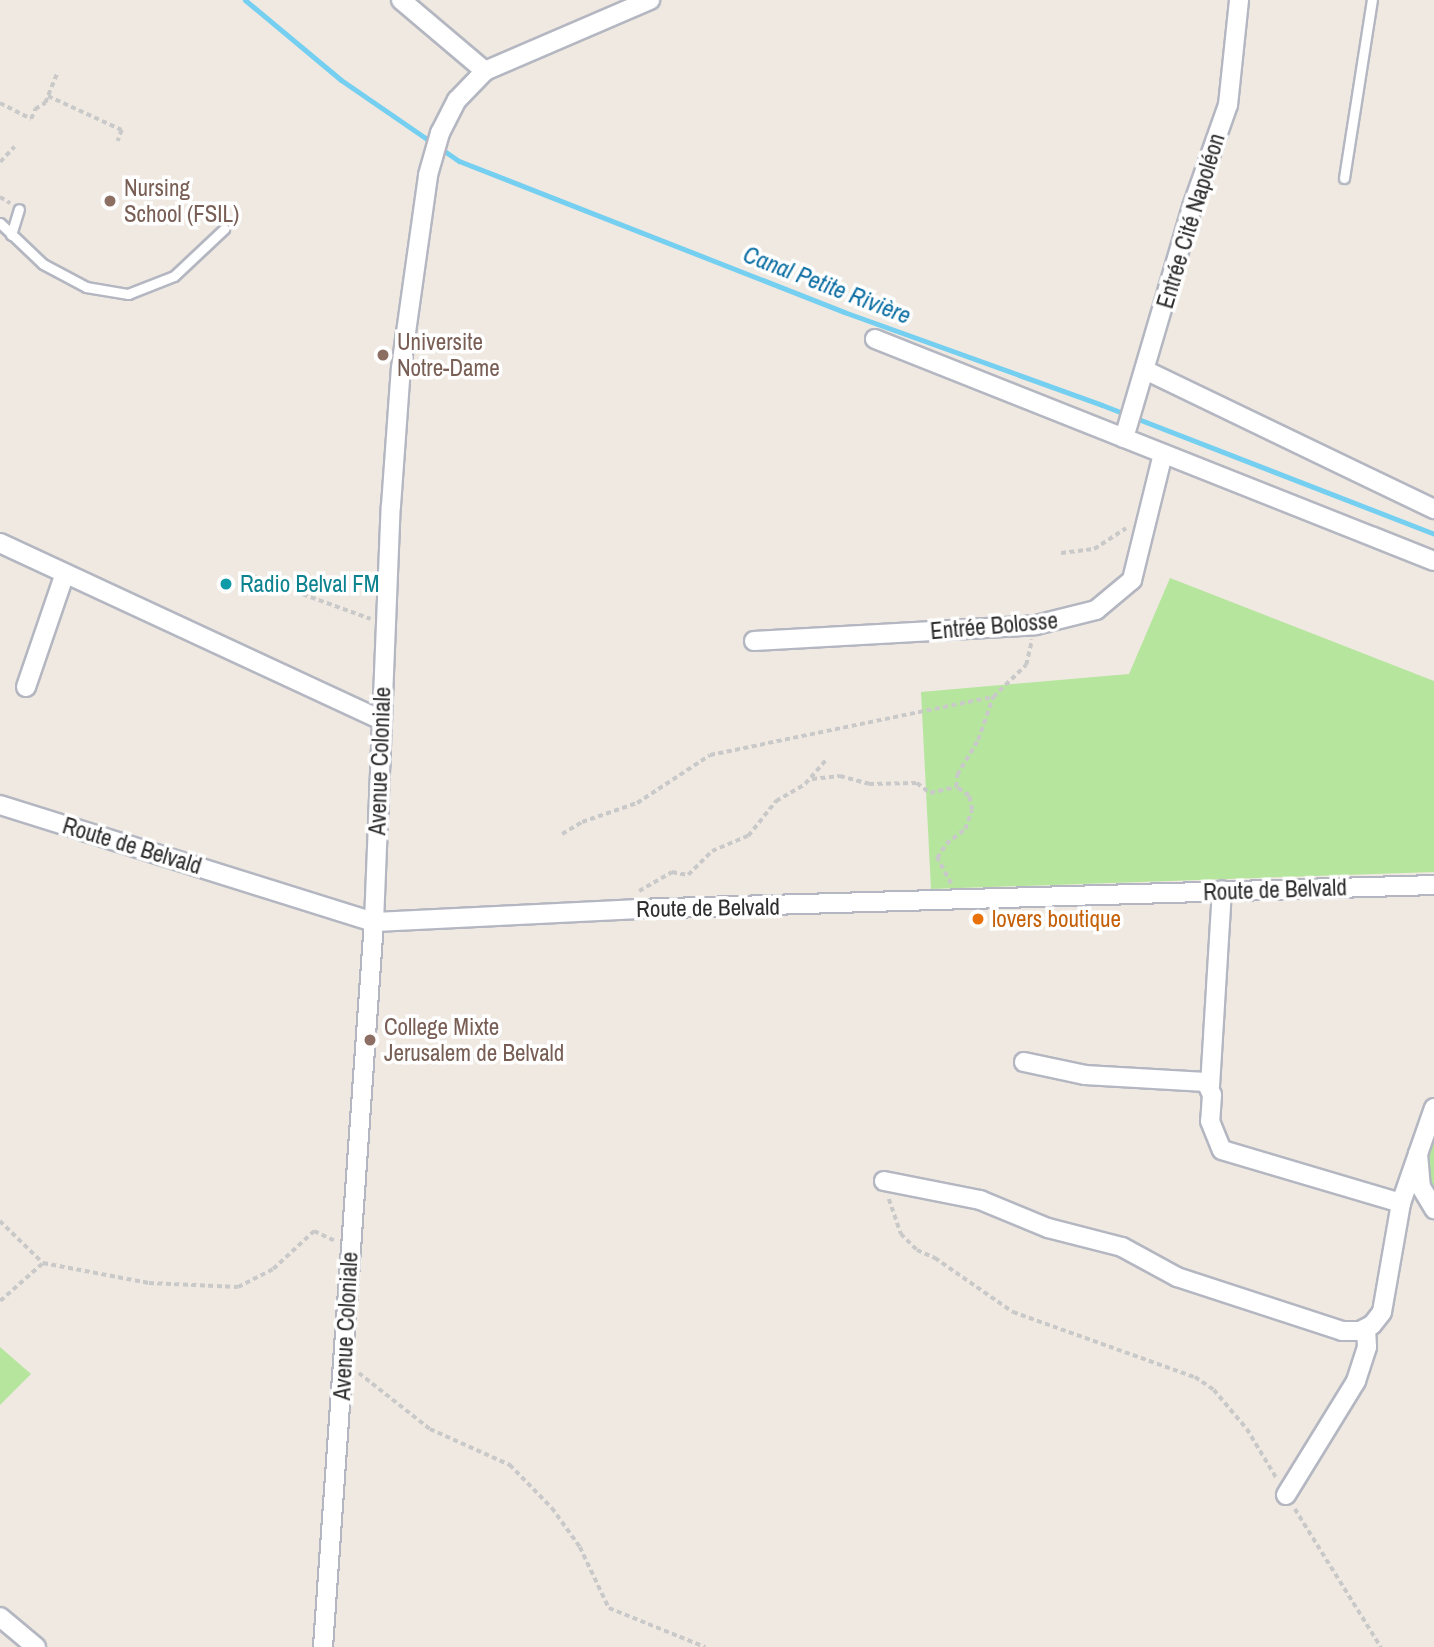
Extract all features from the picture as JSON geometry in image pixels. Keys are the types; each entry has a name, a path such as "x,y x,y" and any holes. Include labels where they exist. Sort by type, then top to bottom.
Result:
{"street":[{"path":"401,0 485,71"},
{"name":"Avenue Coloniale","path":"323,1647 346,1364 350,1248 374,922 381,720 401,368 428,175 440,133 457,100 485,71 650,0"},
{"name":"Entrée Cité Napoléon","path":"1124,438 1192,207 1228,105 1239,0"},
{"path":"875,339 1434,561"},
{"path":"1145,370 1434,509"},
{"name":"Entrée Bolosse","path":"754,641 1036,625 1076,618 1117,596 1132,580 1148,525 1163,454"},
{"path":"0,544 381,720"},
{"path":"26,687 65,573"},
{"name":"Route de Belvald","path":"0,805 374,922 636,909 962,902 1222,890 1434,886"},
{"path":"1222,890 1210,1086 1210,1121 1222,1150 1401,1203"},
{"path":"1024,1062 1086,1075 1195,1081 1210,1086"},
{"path":"884,1181 980,1200 1048,1228 1122,1247 1177,1277 1342,1331 1366,1329 1381,1312 1401,1203 1434,1108"},
{"path":"1418,1154 1421,1186 1434,1209"},
{"path":"1286,1495 1356,1381 1367,1347 1366,1329"},
{"path":"0,1617 36,1647"}],"lane":[{"path":"1344,178 1372,0"},
{"path":"11,235 19,209"},
{"path":"0,223 43,264 86,287 128,294 174,276 224,229"}],"path":[{"path":"0,103 31,119 48,96 57,73"},
{"path":"48,96 122,131 118,141"},
{"path":"0,162 14,147"},
{"path":"1061,553 1094,549 1130,524 1148,525"},
{"path":"255,576 386,625"},
{"path":"956,787 993,697 1026,665 1036,625"},
{"path":"562,834 582,822 637,803 710,755 993,697"},
{"path":"809,779 826,760"},
{"path":"636,909 636,893 672,872 688,875 712,851 748,836 787,790 809,779 840,776 869,784 917,783 930,793 956,787 970,796 972,810 965,829 946,844 937,858 962,902"},
{"path":"884,1181 901,1234 917,1251 935,1258 1013,1312 1195,1377 1214,1390 1247,1430 1381,1647"},
{"path":"0,1221 43,1263 149,1283 239,1287 273,1269 314,1231 350,1248"},
{"path":"0,1301 43,1263"},
{"path":"346,1364 430,1429 510,1465 552,1508 580,1547 609,1608 705,1647"}],"green space":[{"path":"1170,578 1434,681 1434,872 931,889 921,692 1129,674"},
{"path":"1434,1109 1434,1192 1417,1157"},
{"path":"0,1347 31,1374 0,1405"}],"waterway":[{"name":"Canal Petite Rivière","path":"245,0 341,80 459,161 844,312 1102,405 1434,534"}],"place":[{"name":"Nursing School (FSIL)","path":"110,201"},
{"name":"Universite Notre-Dame","path":"383,355"},
{"name":"Radio Belval FM","path":"226,584"},
{"name":"lovers boutique","path":"978,919"},
{"name":"College Mixte Jerusalem de Belvald","path":"370,1040"}]}
